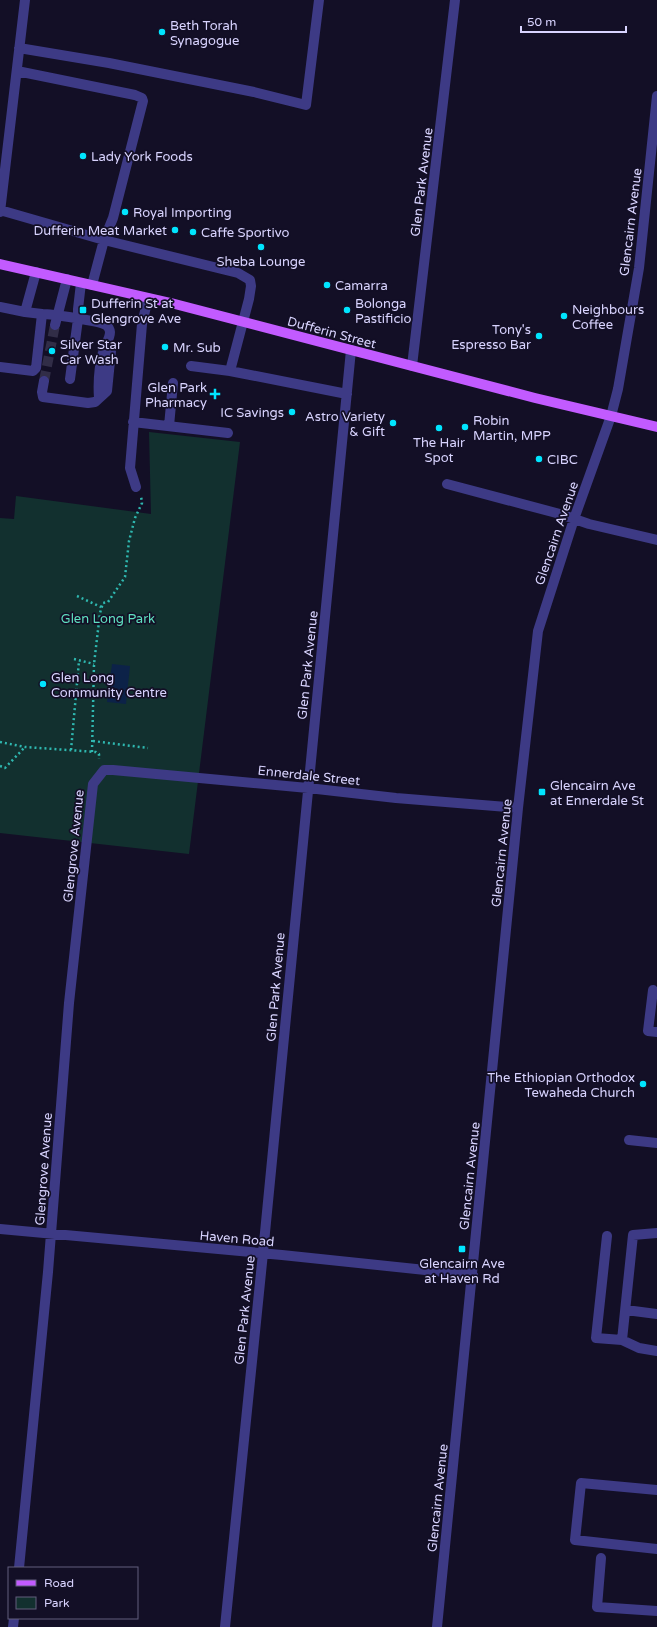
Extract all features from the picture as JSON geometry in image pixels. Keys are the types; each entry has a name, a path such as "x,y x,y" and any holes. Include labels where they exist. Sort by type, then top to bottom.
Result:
{"main road":[{"name":"Dufferin Street","path":"0,264 148,298 657,427"}],"street":[{"path":"25,0 0,211 104,240 245,276 250,280 250,299 230,371"},
{"path":"20,48 109,63 254,92 306,105 319,0"},
{"name":"Glen Park Avenue","path":"412,366 455,0"},
{"path":"17,71 134,95 142,98 143,101 113,218 104,240 92,285"},
{"name":"Glencairn Avenue","path":"438,1627 518,808 538,632 574,519 611,416 618,389 639,268 657,96"},
{"path":"25,312 36,272"},
{"path":"57,320 67,279"},
{"path":"70,379 81,283"},
{"path":"136,488 130,468 142,324 148,298"},
{"path":"0,307 42,314 57,320 78,319 105,324 110,332 108,342 103,351 98,389 99,398 95,402 88,403 48,399 43,397 42,392 44,381"},
{"path":"0,367 35,370 42,314"},
{"name":"Glen Park Avenue","path":"225,1627 351,350"},
{"path":"191,366 230,371 347,394"},
{"path":"169,426 173,383"},
{"path":"133,422 228,433"},
{"path":"447,484 589,524 657,540"},
{"name":"Ennerdale Street","path":"99,775 104,770 113,770 308,788 396,798 518,808"},
{"name":"Glengrove Avenue","path":"19,1567 51,1234 70,988 93,784 99,775"},
{"path":"653,990 648,1031 657,1032"},
{"path":"629,1140 657,1143"},
{"name":"Haven Road","path":"0,1229 263,1253 473,1275"},
{"path":"622,1340 633,1234 657,1233"},
{"path":"607,1236 596,1338 622,1340 639,1348 657,1351"},
{"path":"626,1310 657,1314"},
{"path":"657,1490 581,1483 575,1540 657,1549"},
{"path":"601,1558 597,1607 657,1611"}],"path":[{"path":"92,752 94,664 101,607 103,603 108,602 125,577 129,541 135,518 142,501 142,496 136,488"},
{"path":"77,596 101,607"},
{"path":"74,659 94,664"},
{"path":"70,750 79,660"},
{"path":"93,741 148,748"},
{"path":"0,742 25,747 92,752 99,754 99,775"},
{"path":"0,766 5,768 25,747"}],"green space":[{"name":"Glen Long Park","path":"149,432 240,442 189,854 0,833 0,518 14,519 16,496 151,514"}],"water":[{"path":"112,664 130,666 126,704 107,702"}],"tunnel":[{"path":"44,381 55,325"}],"place":[{"name":"Beth Torah Synagogue","path":"162,32"},
{"name":"Lady York Foods","path":"83,156"},
{"name":"Royal Importing","path":"125,212"},
{"name":"Dufferin Meat Market","path":"175,230"},
{"name":"Caffe Sportivo","path":"193,232"},
{"name":"Sheba Lounge","path":"261,247"},
{"name":"Camarra","path":"327,285"},
{"name":"Dufferin St at Glengrove Ave","path":"83,310"},
{"name":"Bolonga Pastificio","path":"347,310"},
{"name":"Neighbours Coffee","path":"564,316"},
{"name":"Tony's Espresso Bar","path":"539,336"},
{"name":"Mr. Sub","path":"165,347"},
{"name":"Silver Star Car Wash","path":"52,351"},
{"name":"Glen Park Pharmacy","path":"215,394"},
{"name":"IC Savings","path":"292,412"},
{"name":"Astro Variety & Gift","path":"393,423"},
{"name":"Robin Martin, MPP","path":"465,427"},
{"name":"The Hair Spot","path":"439,428"},
{"name":"CIBC","path":"539,459"},
{"name":"Glen Long Community Centre","path":"43,684"},
{"name":"Glencairn Ave at Ennerdale St","path":"542,792"},
{"name":"The Ethiopian Orthodox Tewaheda Church","path":"643,1084"},
{"name":"Glencairn Ave at Haven Rd","path":"462,1249"}]}
